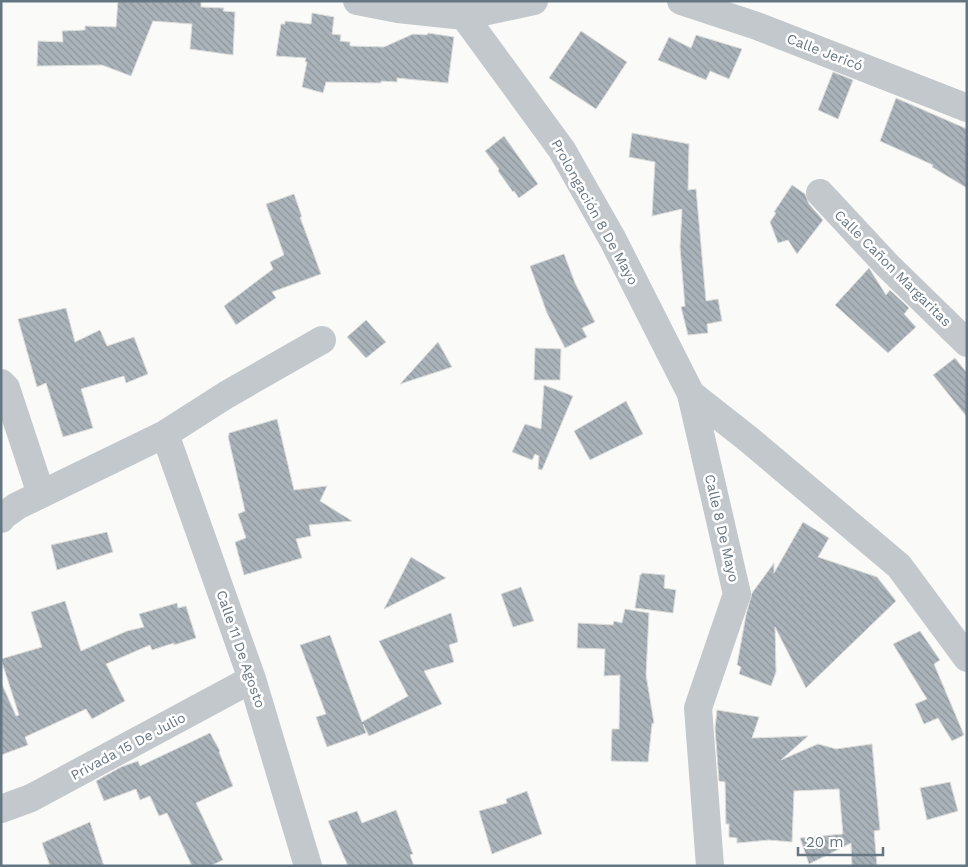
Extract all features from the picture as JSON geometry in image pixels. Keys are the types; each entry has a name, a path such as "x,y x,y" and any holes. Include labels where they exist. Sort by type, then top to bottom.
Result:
{"street":[{"path":"357,1 398,9 464,16 534,1"},
{"name":"Calle Jericó","path":"681,1 757,26 967,108"},
{"name":"Prolongación 8 De Mayo","path":"464,16 562,150 613,240 691,394"},
{"name":"Calle Cañon Margaritas","path":"820,193 887,265 967,343"},
{"path":"2,518 17,506 165,434 226,395 322,340"},
{"path":"1,383 6,388 41,494"},
{"path":"691,394 747,438 899,566 967,658"},
{"name":"Calle 8 De Mayo","path":"691,394 737,594 698,708 710,866"},
{"name":"Calle 11 De Agosto","path":"165,434 252,679 308,866"},
{"name":"Privada 15 De Julio","path":"1,809 31,798 252,679"}],"building":[{"path":"118,1 201,1 201,7 224,8 223,11 235,12 233,55 190,49 192,24 153,21 131,76 102,65 37,66 38,41 63,42 62,31 85,30 85,26 116,27"},
{"path":"312,13 334,17 332,34 341,35 340,41 350,42 350,46 384,47 413,34 427,35 428,33 454,37 448,83 397,78 397,82 381,81 381,83 326,82 323,93 302,87 307,62 305,62 306,58 276,56 281,24 285,24 285,21 311,24"},
{"path":"581,31 627,62 596,109 549,78"},
{"path":"696,35 742,49 729,79 710,71 706,80 658,60 669,37 691,48"},
{"path":"833,72 853,80 838,119 818,110"},
{"path":"896,98 967,129 967,188 932,167 933,165 880,141"},
{"path":"632,133 689,144 688,190 696,189 706,301 718,299 722,321 707,324 708,333 688,335 681,307 685,306 680,247 682,209 652,216 655,162 629,157"},
{"path":"504,136 538,184 519,198 485,151"},
{"path":"792,185 805,194 809,204 823,220 797,254 788,240 778,243 770,222 776,213 774,212"},
{"path":"294,194 302,217 300,217 321,274 272,292 276,298 236,325 224,306 273,269 270,262 284,255 266,204"},
{"path":"564,254 575,283 595,322 582,328 587,337 565,348 547,313 530,266"},
{"path":"869,268 886,295 890,290 909,308 904,314 916,327 888,353 835,305"},
{"path":"66,308 75,342 100,330 107,346 134,337 148,374 126,383 124,376 81,389 93,428 63,437 46,383 37,387 18,319"},
{"path":"366,320 386,342 366,358 347,337"},
{"path":"438,342 452,367 400,384"},
{"path":"535,348 561,349 560,380 534,380"},
{"path":"955,358 967,373 967,417 933,375"},
{"path":"544,385 573,396 542,470 538,469 539,456 535,454 532,460 512,452 525,424 541,429"},
{"path":"626,401 643,434 590,460 574,431"},
{"path":"277,419 294,490 327,486 320,501 352,521 309,525 311,536 296,539 302,558 244,575 235,542 246,538 238,514 245,511 228,436 229,433"},
{"path":"803,522 829,538 818,557 877,577 896,601 806,688 775,627 776,672 771,686 739,674 741,667 737,665 746,615 752,593 774,563 774,573"},
{"path":"107,532 113,552 57,570 51,545"},
{"path":"411,557 446,578 384,609"},
{"path":"642,573 665,575 664,588 676,590 673,613 635,608 640,575"},
{"path":"521,587 534,621 513,627 501,594"},
{"path":"65,601 81,651 127,631 144,627 139,614 177,603 178,608 186,606 196,638 152,650 150,645 106,664 125,701 92,719 86,709 25,737 28,745 1,755 1,682 16,716 19,715 1,659 42,647 31,612"},
{"path":"625,609 649,613 646,675 654,723 652,724 648,762 611,761 612,729 619,729 620,675 604,676 605,649 577,648 578,623 613,625 614,621 622,623"},
{"path":"451,613 458,642 449,645 454,662 424,671 442,704 369,736 363,724 366,733 327,747 316,717 326,714 300,645 330,635 362,722 408,696 379,641"},
{"path":"920,631 940,660 934,664 964,735 952,741 938,718 924,724 915,704 927,699 893,644"},
{"path":"717,710 759,717 752,738 808,736 781,760 818,744 836,749 872,744 880,830 874,831 877,866 852,866 851,843 809,864 800,838 843,834 839,789 794,791 792,842 769,840 737,843 737,838 729,837 729,824 726,824 725,782 719,781 715,728"},
{"path":"210,733 220,751 233,786 196,803 223,860 210,866 192,866 167,813 159,816 150,796 140,800 136,789 104,801 96,781 121,767 138,761 140,766"},
{"path":"950,782 958,811 927,820 920,788"},
{"path":"527,791 542,834 492,854 479,811 507,803 506,799"},
{"path":"396,810 413,854 410,855 414,866 348,866 328,821 357,811 362,823"},
{"path":"90,822 104,866 50,866 42,843"}]}
